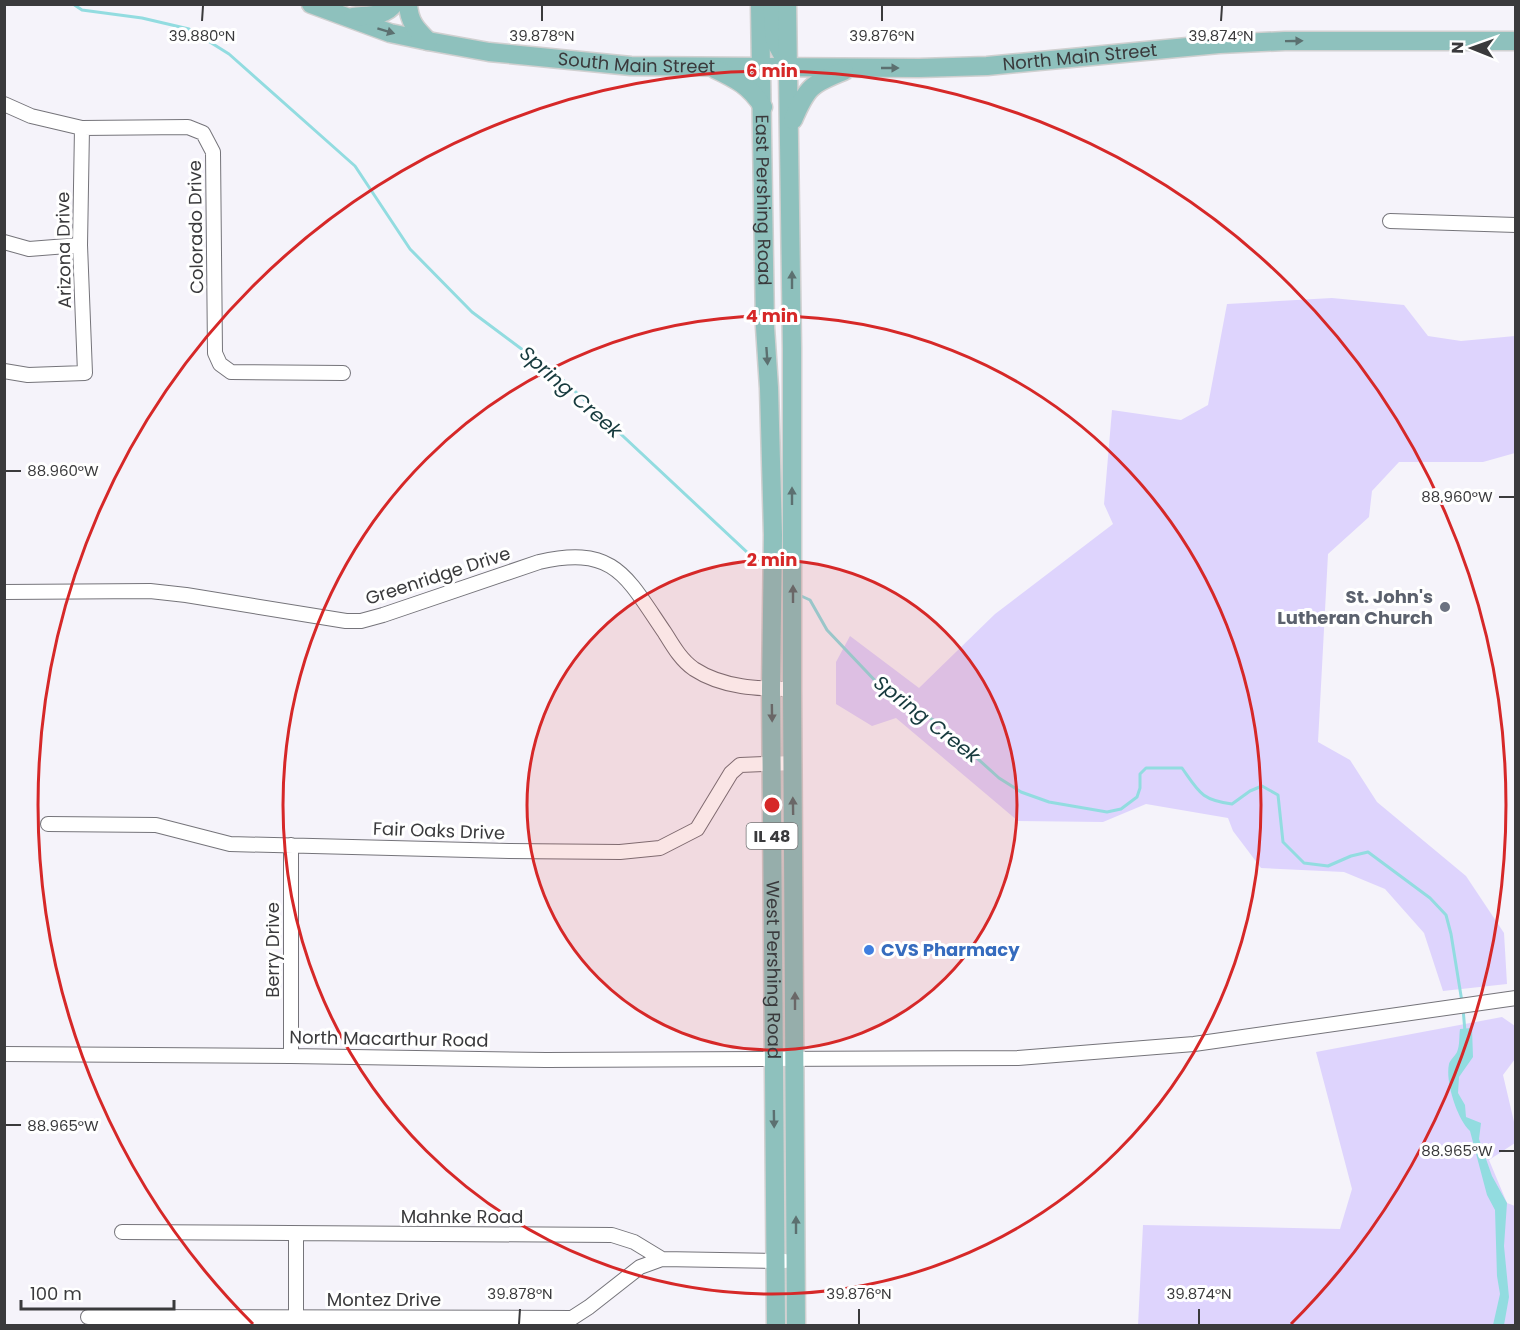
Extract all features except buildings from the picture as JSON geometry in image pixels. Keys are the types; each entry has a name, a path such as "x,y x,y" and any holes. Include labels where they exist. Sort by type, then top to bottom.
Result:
{"main road":[{"name":"South Main Street","path":"311,4 390,33 489,51 608,65 789,67"},
{"path":"345,18 381,14 391,9 394,4"},
{"path":"408,4 409,18 414,27 428,41"},
{"name":"East Pershing Road","path":"760,4 765,327 773,535 772,612"},
{"path":"772,4 775,41 789,67"},
{"name":"IL 48","path":"788,4 790,127"},
{"name":"North Main Street","path":"789,67 987,66 1219,44 1285,41 1515,41"},
{"path":"710,66 744,84 755,94 762,107"},
{"path":"790,127 809,89 821,80 852,68"},
{"name":"West Pershing Road","path":"790,127 796,1326"},
{"name":"West Pershing Road","path":"772,612 776,1326"}],"street":[{"name":"Colorado Drive","path":"4,104 31,116 82,128 188,127 203,133 213,152 216,353 220,364 231,372 343,373"},
{"name":"Arizona Drive","path":"4,371 28,375 85,373 80,245 82,128"},
{"path":"1390,221 1515,225"},
{"path":"4,242 29,249 80,245"},
{"name":"Greenridge Drive","path":"4,592 150,591 319,618 361,621 538,562 561,557 587,557 608,563 620,573 636,590 682,659 694,669 732,685 792,689"},
{"name":"Fair Oaks Drive","path":"48,824 149,824 230,844 620,852 660,848 698,829 730,773 740,765 793,763"},
{"name":"Berry Drive","path":"291,845 291,1056"},
{"name":"North Macarthur Road","path":"4,1054 546,1060 973,1059 1190,1044 1515,998"},
{"name":"Mahnke Road","path":"122,1232 612,1235 634,1242 662,1259"},
{"path":"296,1234 296,1322"},
{"path":"662,1259 796,1261"},
{"name":"Montez Drive","path":"88,1317 296,1322 572,1318 639,1267 662,1259"}],"shaded area":[{"path":"1332,298 1404,305 1428,336 1461,341 1515,336 1515,453 1483,462 1399,462 1372,491 1369,517 1328,554 1318,742 1350,760 1377,802 1466,876 1504,933 1507,984 1443,991 1424,933 1385,889 1344,872 1261,868 1233,831 1228,818 1146,804 1103,822 1018,821 896,718 872,726 836,704 836,662 850,636 919,688 995,614 1113,524 1104,504 1112,410 1181,420 1208,405 1227,304"},
{"path":"1502,1017 1515,1026 1515,1059 1503,1075 1515,1126 1515,1143 1489,1160 1507,1203 1515,1206 1515,1325 1138,1326 1143,1225 1340,1229 1352,1189 1316,1052"}],"water":[{"path":"1472,1028 1473,1057 1459,1077 1458,1093 1465,1105 1466,1117 1481,1123 1479,1139 1492,1176 1507,1203 1504,1246 1509,1297 1504,1325 1493,1325 1500,1294 1497,1276 1495,1210 1487,1195 1470,1131 1461,1118 1450,1090 1449,1064 1458,1049 1460,1029"}],"waterway":[{"name":"Spring Creek","path":"73,4 82,10 142,18 189,29 229,54 355,166 410,249 472,312 563,380 765,569"},
{"name":"Spring Creek","path":"799,595 810,600 827,630 883,689 938,723 999,778 1021,792 1049,802 1107,812 1121,809 1137,797 1140,788 1140,774 1146,768 1182,768 1197,789 1214,800 1232,804 1250,791 1262,786 1278,795 1283,842 1304,863 1328,866 1351,856 1368,852 1430,898 1446,915 1462,1002"},
{"name":"Spring Creek","path":"1463,1008 1465,1032"}],"place":[{"name":"St. John's Lutheran Church","path":"1445,607"},
{"name":"CVS Pharmacy","path":"869,950"}]}
